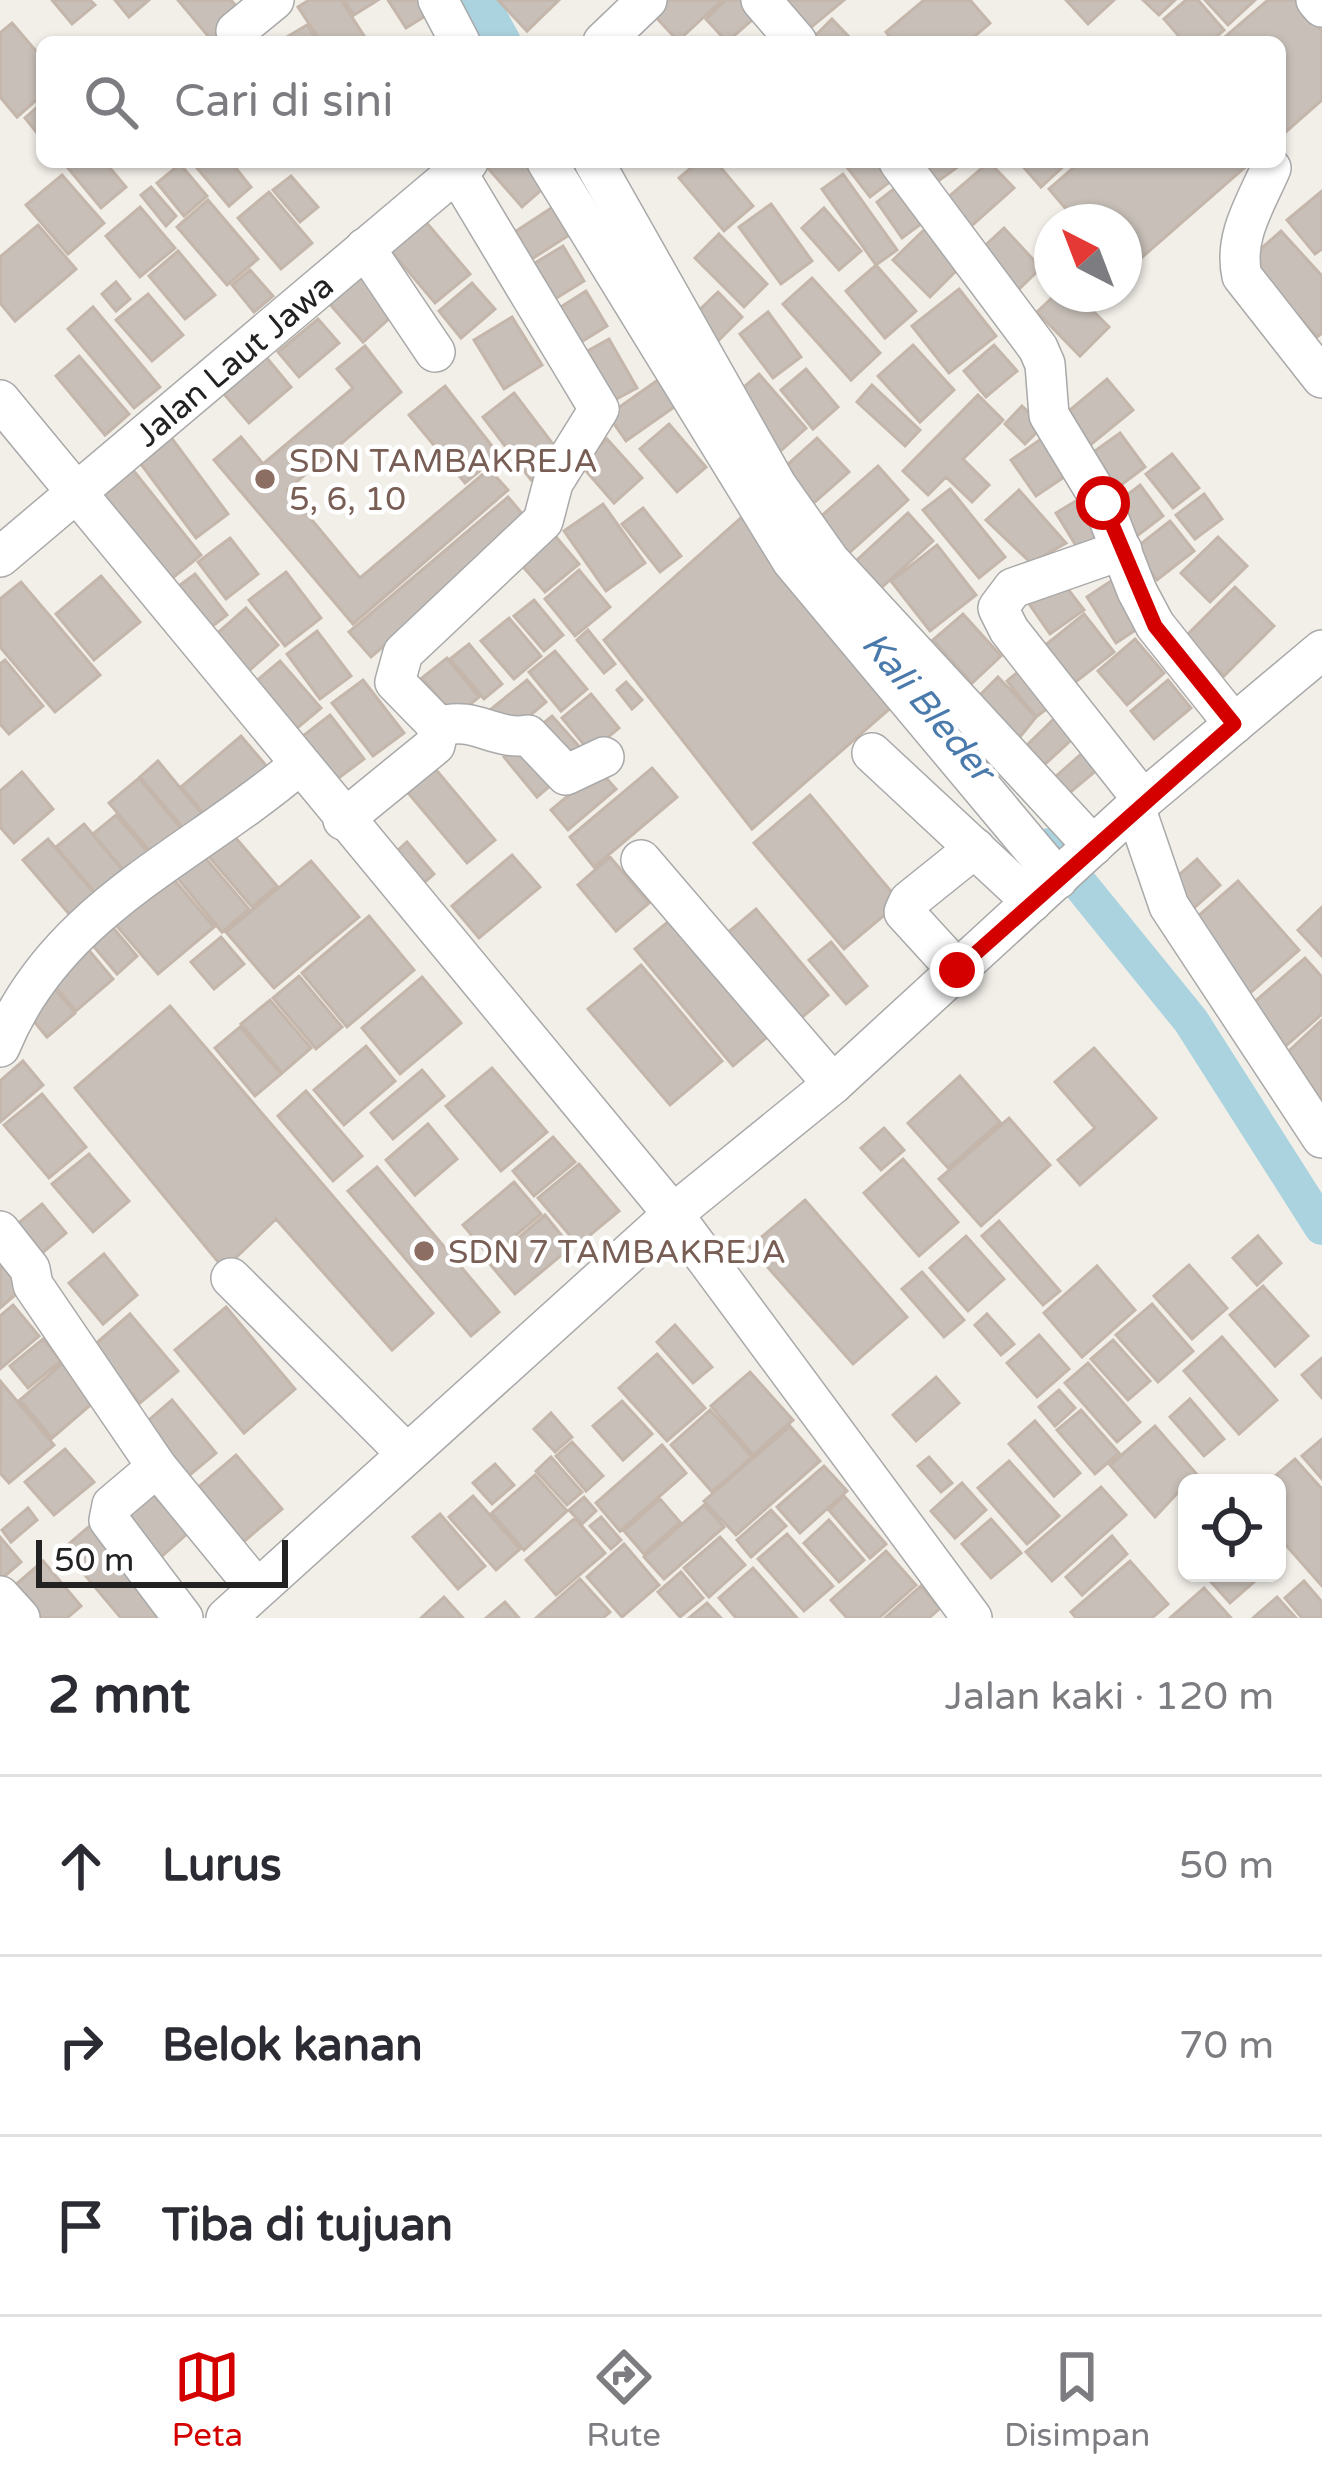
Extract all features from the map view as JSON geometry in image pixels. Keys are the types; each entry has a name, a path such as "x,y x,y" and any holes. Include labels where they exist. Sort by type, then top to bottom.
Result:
{"street":[{"path":"236,32 274,0"},
{"path":"438,0 457,36"},
{"path":"609,36 647,0"},
{"path":"760,0 792,36"},
{"path":"1316,0 1322,7"},
{"name":"Jalan Laut Jawa","path":"0,557 460,168"},
{"path":"439,727 395,682 403,653 544,521 553,483 599,409 463,168"},
{"path":"551,168 783,548 1067,870"},
{"path":"597,168 709,370 805,527 1067,870"},
{"path":"903,168 1038,348 1045,364 1049,416 1103,503 1155,626 1234,724"},
{"path":"1271,168 1242,234 1238,256 1242,275 1322,378"},
{"path":"364,248 435,352"},
{"path":"0,400 673,1214 971,1618"},
{"path":"1122,550 1013,588 998,608 1009,630 1139,803 1169,906 1322,1138"},
{"path":"226,1618 673,1214 833,1084 1139,803 1322,650"},
{"path":"439,727 460,720 511,738 528,735 566,775 604,757"},
{"path":"343,820 435,745 439,727"},
{"path":"872,753 975,848 1067,870"},
{"path":"0,1047 23,1002 80,927 240,815 298,766"},
{"path":"957,970 904,912 909,902 975,848"},
{"path":"641,860 833,1084"},
{"path":"0,1232 30,1269 33,1285 68,1342 157,1467 257,1588"},
{"path":"232,1278 406,1454"},
{"path":"157,1467 112,1505 109,1520 183,1618"},
{"path":"0,1596 20,1618"}],"building":[{"path":"52,0 90,0 95,5 72,24"},
{"path":"115,0 149,0 129,17"},
{"path":"178,0 231,0 245,17 221,36 208,36"},
{"path":"309,0 341,0 364,36 317,36 298,7"},
{"path":"344,0 378,0 354,15"},
{"path":"388,0 422,0 430,13 406,28"},
{"path":"498,0 559,0 527,31"},
{"path":"663,0 722,0 683,36 673,36 650,11"},
{"path":"726,0 746,0 759,14 734,36 722,36 706,19"},
{"path":"784,0 844,0 809,29"},
{"path":"924,0 970,0 990,23 975,36 889,36 886,32"},
{"path":"1066,0 1114,0 1088,24"},
{"path":"1143,0 1175,0 1159,15"},
{"path":"1186,0 1198,0 1224,30 1217,36 1179,36 1164,19"},
{"path":"1205,0 1255,0 1228,25"},
{"path":"1268,0 1295,0 1322,31 1322,100 1286,132 1286,36 1226,36"},
{"path":"832,19 848,36 815,36"},
{"path":"12,23 36,51 36,100 17,117 0,97 0,33"},
{"path":"307,25 314,36 288,36"},
{"path":"36,108 36,132 25,118"},
{"path":"68,168 110,168 126,187 101,208"},
{"path":"175,168 183,168 207,196 184,216 157,183"},
{"path":"197,168 236,168 251,187 229,206"},
{"path":"488,168 548,168 556,177 522,207"},
{"path":"691,168 721,168 753,206 724,231 679,178"},
{"path":"848,168 894,168 899,175 870,197"},
{"path":"926,168 956,168 937,182"},
{"path":"982,168 995,168 1014,188 969,228 945,200"},
{"path":"1024,168 1062,168 1041,187"},
{"path":"1073,168 1244,168 1142,257 1142,204 1062,204 1049,189"},
{"path":"843,174 897,250 876,265 822,189"},
{"path":"62,175 104,223 68,254 26,205"},
{"path":"291,176 318,207 300,222 273,190"},
{"path":"899,185 925,221 902,238 877,202"},
{"path":"151,187 176,216 166,226 141,195"},
{"path":"1322,191 1322,249 1315,254 1287,220"},
{"path":"269,192 312,243 281,269 238,218"},
{"path":"565,199 583,226 521,266 504,239"},
{"path":"208,200 258,259 227,285 177,227"},
{"path":"771,204 812,261 781,284 739,227"},
{"path":"140,207 175,248 140,277 106,236"},
{"path":"824,208 861,251 839,270 802,228"},
{"path":"426,222 470,274 435,303 391,251"},
{"path":"38,225 76,269 15,321 0,303 0,257"},
{"path":"928,226 964,263 930,297 893,260"},
{"path":"1004,228 1034,260 1034,275 1015,293 977,253"},
{"path":"1281,231 1322,276 1322,333 1317,337 1248,260"},
{"path":"719,234 767,284 744,307 695,258"},
{"path":"563,246 584,281 542,307 520,272"},
{"path":"178,251 215,295 185,319 149,276"},
{"path":"876,265 916,311 885,338 846,291"},
{"path":"250,270 273,296 254,312 232,285"},
{"path":"365,270 400,309 363,342 329,303"},
{"path":"812,278 880,353 851,380 783,304"},
{"path":"116,282 130,299 116,311 102,294"},
{"path":"472,283 495,309 461,338 439,311"},
{"path":"959,289 996,336 949,373 912,326"},
{"path":"586,291 607,326 578,344 556,310"},
{"path":"718,292 742,317 714,345 689,320"},
{"path":"148,294 183,335 152,361 116,320"},
{"path":"93,307 160,387 134,408 68,329"},
{"path":"768,312 801,357 773,378 740,334"},
{"path":"1037,312 1094,312 1109,327 1080,356"},
{"path":"512,317 542,365 504,389 474,340"},
{"path":"318,319 339,343 299,377 278,352"},
{"path":"609,339 637,388 609,403 582,354"},
{"path":"913,345 954,390 920,422 878,376"},
{"path":"994,345 1017,371 986,397 964,371"},
{"name":"SDN TAMBAKREJA 5, 6, 10","path":"365,346 401,392 287,490 360,578 489,469 508,490 353,624 214,460 241,437 263,464 353,388 337,369"},
{"path":"79,356 129,414 105,435 56,376"},
{"path":"266,357 291,387 249,423 223,393"},
{"path":"806,369 838,407 813,429 781,390"},
{"path":"759,374 806,428 777,454 730,399"},
{"path":"662,377 680,403 626,441 608,415"},
{"path":"1107,379 1133,410 1083,451 1058,420"},
{"path":"872,385 920,430 905,446 857,402"},
{"path":"445,386 499,455 465,483 409,415"},
{"path":"514,393 562,456 531,480 483,417"},
{"path":"978,395 1003,420 963,459 989,485 972,502 946,477 928,495 903,471"},
{"path":"1022,406 1043,426 1025,444 1005,424"},
{"path":"669,424 706,467 677,492 640,449"},
{"path":"1051,432 1076,469 1036,496 1011,460"},
{"path":"1120,433 1145,467 1108,495 1082,460"},
{"path":"170,436 228,514 196,538 138,460"},
{"path":"817,438 849,472 808,508 777,474"},
{"path":"607,439 642,478 614,503 580,464"},
{"path":"1172,454 1199,488 1173,508 1146,474"},
{"path":"129,465 201,555 159,589 87,499"},
{"path":"878,466 908,500 849,553 818,519"},
{"path":"1140,485 1163,516 1137,536 1114,505"},
{"path":"950,489 1005,557 979,578 923,510"},
{"path":"1019,490 1066,543 1031,563 986,520"},
{"path":"1204,494 1222,519 1195,539 1176,515"},
{"path":"1084,496 1106,531 1078,549 1056,513"},
{"path":"508,497 530,523 371,657 349,632"},
{"path":"603,504 645,563 606,591 564,531"},
{"path":"643,508 681,556 660,572 622,524"},
{"path":"908,513 933,541 870,598 845,571"},
{"path":"742,517 895,704 752,829 604,640"},
{"path":"1170,521 1194,551 1157,580 1133,550"},
{"path":"551,531 579,564 545,592 517,560"},
{"path":"1218,537 1247,566 1210,602 1181,573"},
{"path":"230,538 258,574 226,599 198,562"},
{"path":"937,545 976,595 930,631 891,581"},
{"path":"579,570 610,607 575,636 545,599"},
{"path":"286,572 321,618 285,646 249,600"},
{"path":"195,574 227,615 197,638 165,596"},
{"path":"101,576 140,622 94,660 56,614"},
{"path":"1060,579 1084,610 1050,634 1025,598"},
{"path":"1114,579 1143,625 1116,643 1087,597"},
{"path":"21,582 100,675 55,712 0,647 0,599"},
{"path":"1235,587 1274,626 1224,676 1185,637"},
{"path":"534,600 563,635 544,651 514,616"},
{"path":"246,608 278,645 244,675 212,638"},
{"path":"963,614 1001,656 972,683 933,640"},
{"path":"1084,614 1114,652 1073,684 1043,647"},
{"path":"509,618 541,656 514,679 481,641"},
{"path":"588,630 615,664 604,673 577,640"},
{"path":"317,631 351,676 320,699 287,654"},
{"path":"1135,639 1164,673 1127,705 1098,671"},
{"path":"469,644 502,684 484,699 450,659"},
{"path":"555,651 587,689 561,711 529,672"},
{"path":"447,658 479,697 455,717 422,678"},
{"path":"5,660 43,706 9,734 0,724 0,664"},
{"path":"280,661 321,708 289,735 248,688"},
{"path":"1030,662 1060,699 1036,717 1007,681"},
{"path":"998,677 1036,717 1015,743 974,701"},
{"path":"363,680 404,733 373,756 332,703"},
{"path":"527,680 546,702 509,733 490,710"},
{"path":"1168,680 1191,708 1154,739 1131,711"},
{"path":"626,682 642,700 632,709 617,690"},
{"path":"591,694 619,728 590,752 562,718"},
{"path":"1061,712 1080,732 1043,766 1025,747"},
{"path":"330,715 364,759 328,786 295,742"},
{"path":"552,716 586,754 567,770 534,731"},
{"path":"241,736 274,775 214,825 181,787"},
{"path":"526,739 559,778 537,797 504,757"},
{"path":"1089,747 1104,764 1067,795 1053,779"},
{"path":"158,761 206,819 188,834 140,777"},
{"path":"432,765 495,840 467,863 404,788"},
{"path":"652,768 677,797 594,867 570,837"},
{"path":"599,770 616,789 568,830 551,810"},
{"path":"22,772 53,809 14,843 0,827 0,791"},
{"path":"139,778 184,832 155,857 109,803"},
{"path":"810,795 900,902 844,949 754,843"},
{"path":"116,815 153,858 130,878 93,834"},
{"path":"84,824 129,878 102,901 56,847"},
{"path":"229,830 277,886 252,907 204,851"},
{"path":"48,839 100,900 75,921 23,860"},
{"path":"407,842 434,874 413,892 387,860"},
{"path":"196,847 249,909 222,932 170,869"},
{"path":"512,855 540,887 479,938 452,906"},
{"path":"610,857 649,903 616,931 578,885"},
{"path":"1197,859 1220,885 1186,915 1163,889"},
{"path":"311,861 359,917 274,988 226,932"},
{"path":"166,870 214,927 158,974 109,917"},
{"path":"1238,881 1299,950 1249,994 1188,925"},
{"path":"1322,907 1322,956 1298,930"},
{"path":"756,909 828,995 799,1020 726,934"},
{"path":"369,916 414,970 347,1027 302,973"},
{"path":"675,916 773,1032 733,1066 635,949"},
{"path":"104,917 137,956 117,974 84,935"},
{"path":"221,937 244,964 214,989 191,962"},
{"path":"82,942 113,979 76,1011 44,974"},
{"path":"831,942 867,986 846,1004 809,960"},
{"path":"1305,958 1322,977 1322,1014 1279,1052 1243,1012"},
{"path":"641,965 722,1061 670,1105 588,1009"},
{"path":"299,976 342,1027 316,1049 273,998"},
{"path":"422,977 461,1023 400,1074 362,1028"},
{"path":"50,983 75,1013 47,1037 22,1007"},
{"path":"270,1000 311,1048 282,1073 241,1024"},
{"path":"170,1006 433,1313 392,1350 276,1219 224,1269 75,1088"},
{"path":"1322,1020 1322,1097 1315,1103 1277,1062"},
{"path":"240,1027 281,1074 255,1096 215,1048"},
{"path":"366,1046 395,1081 344,1125 314,1090"},
{"path":"1094,1048 1156,1118 1080,1185 1058,1160 1095,1128 1055,1082"},
{"path":"23,1061 43,1085 0,1122 0,1081"},
{"path":"492,1068 547,1132 501,1171 446,1106"},
{"path":"422,1070 444,1096 393,1139 371,1113"},
{"path":"960,1076 1000,1122 948,1168 908,1123"},
{"path":"306,1091 362,1156 333,1181 278,1116"},
{"path":"42,1094 86,1147 49,1178 4,1125"},
{"path":"1009,1118 1050,1165 981,1226 939,1179"},
{"path":"428,1124 457,1159 415,1195 386,1160"},
{"path":"884,1128 904,1150 881,1170 861,1148"},
{"path":"553,1137 575,1162 534,1196 513,1171"},
{"path":"89,1154 129,1201 93,1232 52,1184"},
{"path":"903,1159 958,1222 919,1256 864,1193"},
{"path":"579,1164 619,1211 578,1245 538,1198"},
{"name":"SDN 7 TAMBAKREJA","path":"377,1167 499,1312 471,1336 348,1191"},
{"path":"514,1182 541,1214 490,1257 463,1225"},
{"path":"805,1200 907,1317 853,1364 750,1247"},
{"path":"42,1204 66,1233 41,1254 16,1225"},
{"path":"545,1215 571,1247 515,1294 489,1263"},
{"path":"999,1221 1060,1291 1043,1305 982,1236"},
{"path":"966,1236 1004,1279 968,1311 930,1268"},
{"path":"1258,1236 1281,1263 1257,1285 1233,1258"},
{"path":"104,1254 137,1295 103,1324 69,1283"},
{"path":"0,1263 22,1289 0,1308"},
{"path":"1189,1265 1227,1308 1192,1339 1154,1296"},
{"path":"1097,1266 1135,1310 1082,1357 1044,1313"},
{"path":"922,1272 964,1320 944,1337 902,1289"},
{"path":"1263,1286 1308,1336 1275,1366 1230,1315"},
{"path":"1152,1304 1193,1351 1158,1382 1116,1335"},
{"path":"13,1305 39,1336 0,1369 0,1316"},
{"path":"226,1307 295,1389 244,1433 175,1350"},
{"path":"130,1314 178,1371 140,1403 92,1347"},
{"path":"987,1314 1014,1344 1001,1355 975,1325"},
{"path":"675,1325 712,1367 693,1383 657,1342"},
{"path":"1039,1335 1069,1369 1037,1397 1007,1363"},
{"path":"1222,1337 1277,1400 1239,1434 1184,1371"},
{"path":"43,1339 61,1361 28,1388 10,1366"},
{"path":"1113,1340 1150,1381 1128,1400 1091,1359"},
{"path":"657,1354 705,1408 667,1441 619,1388"},
{"path":"1322,1358 1322,1398 1302,1375"},
{"path":"63,1363 95,1401 52,1438 20,1400"},
{"path":"1088,1363 1140,1422 1117,1442 1065,1383"},
{"path":"750,1372 793,1420 753,1455 711,1406"},
{"path":"936,1377 959,1403 916,1441 893,1415"},
{"path":"1,1382 54,1445 9,1483 0,1473"},
{"path":"1059,1390 1075,1408 1055,1426 1039,1407"},
{"path":"1190,1399 1224,1439 1204,1456 1170,1417"},
{"path":"172,1400 216,1453 185,1479 141,1427"},
{"path":"622,1401 652,1434 623,1460 593,1426"},
{"path":"710,1410 752,1457 712,1492 671,1445"},
{"path":"1081,1410 1119,1453 1095,1474 1057,1430"},
{"path":"551,1413 572,1437 555,1452 534,1429"},
{"path":"1035,1421 1080,1473 1054,1496 1009,1444"},
{"path":"790,1426 820,1461 736,1535 704,1501"},
{"path":"1155,1426 1197,1474 1178,1474 1178,1493 1155,1517 1110,1465"},
{"path":"1322,1439 1322,1479 1302,1456"},
{"path":"572,1442 603,1476 586,1491 556,1456"},
{"path":"662,1445 686,1473 620,1531 596,1503"},
{"path":"65,1449 94,1482 54,1515 25,1482"},
{"path":"236,1455 282,1509 241,1544 195,1490"},
{"path":"551,1457 582,1492 567,1505 536,1471"},
{"path":"929,1457 952,1483 941,1492 918,1466"},
{"path":"1295,1459 1322,1489 1322,1586 1286,1545 1286,1474 1278,1474"},
{"path":"1009,1461 1059,1516 1027,1544 978,1488"},
{"path":"495,1464 514,1485 492,1504 473,1483"},
{"path":"824,1466 847,1491 800,1533 777,1507"},
{"path":"535,1475 567,1511 524,1550 492,1513"},
{"path":"962,1483 986,1510 955,1538 931,1511"},
{"path":"1101,1487 1126,1515 1052,1581 1026,1552"},
{"path":"150,1491 188,1533 160,1558 122,1515"},
{"path":"473,1496 520,1549 496,1570 449,1517"},
{"path":"844,1496 886,1544 870,1558 829,1510"},
{"path":"584,1497 596,1511 582,1524 569,1510"},
{"path":"660,1499 680,1522 644,1554 624,1531"},
{"path":"704,1505 724,1527 664,1579 644,1557"},
{"path":"28,1508 37,1520 11,1542 2,1530"},
{"path":"771,1510 786,1526 751,1557 737,1540"},
{"path":"440,1514 485,1566 458,1589 413,1537"},
{"path":"601,1517 621,1540 611,1549 590,1526"},
{"path":"575,1518 605,1553 556,1595 526,1560"},
{"path":"991,1519 1021,1553 991,1578 962,1544"},
{"path":"829,1520 864,1560 839,1582 804,1543"},
{"path":"92,1524 162,1618 121,1618 63,1549"},
{"path":"787,1534 833,1586 804,1611 758,1559"},
{"path":"1112,1536 1127,1554 1082,1595 1066,1577"},
{"path":"0,1537 21,1562 0,1580"},
{"path":"720,1537 745,1565 709,1597 684,1568"},
{"path":"624,1544 659,1585 622,1617 587,1577"},
{"path":"886,1551 916,1585 879,1618 847,1618 831,1600"},
{"path":"43,1561 81,1606 67,1618 38,1618 13,1587"},
{"path":"1130,1561 1168,1604 1152,1618 1076,1618 1071,1612"},
{"path":"753,1568 797,1618 736,1618 719,1598"},
{"path":"681,1572 703,1598 680,1617 658,1592"},
{"path":"580,1579 610,1612 603,1618 536,1618"},
{"path":"1304,1581 1322,1602 1322,1618 1302,1618 1285,1598"},
{"path":"1211,1582 1254,1582 1230,1603"},
{"path":"921,1586 940,1608 929,1618 885,1618"},
{"path":"1204,1588 1231,1618 1170,1618"},
{"path":"444,1597 463,1618 421,1618"},
{"path":"1277,1597 1296,1618 1253,1618"},
{"path":"505,1602 519,1618 486,1618"},
{"path":"707,1603 721,1618 689,1618"}],"waterway":[{"name":"Kali Bleder","path":"480,0 500,36"},
{"name":"Kali Bleder","path":"1049,846 1191,1021 1322,1227"}],"place":[{"name":"SDN TAMBAKREJA 5, 6, 10","path":"265,479"},
{"name":"SDN 7 TAMBAKREJA","path":"424,1251"}],"route":[{"path":"957,970 1135,807 1234,724 1155,626 1103,503"}]}
